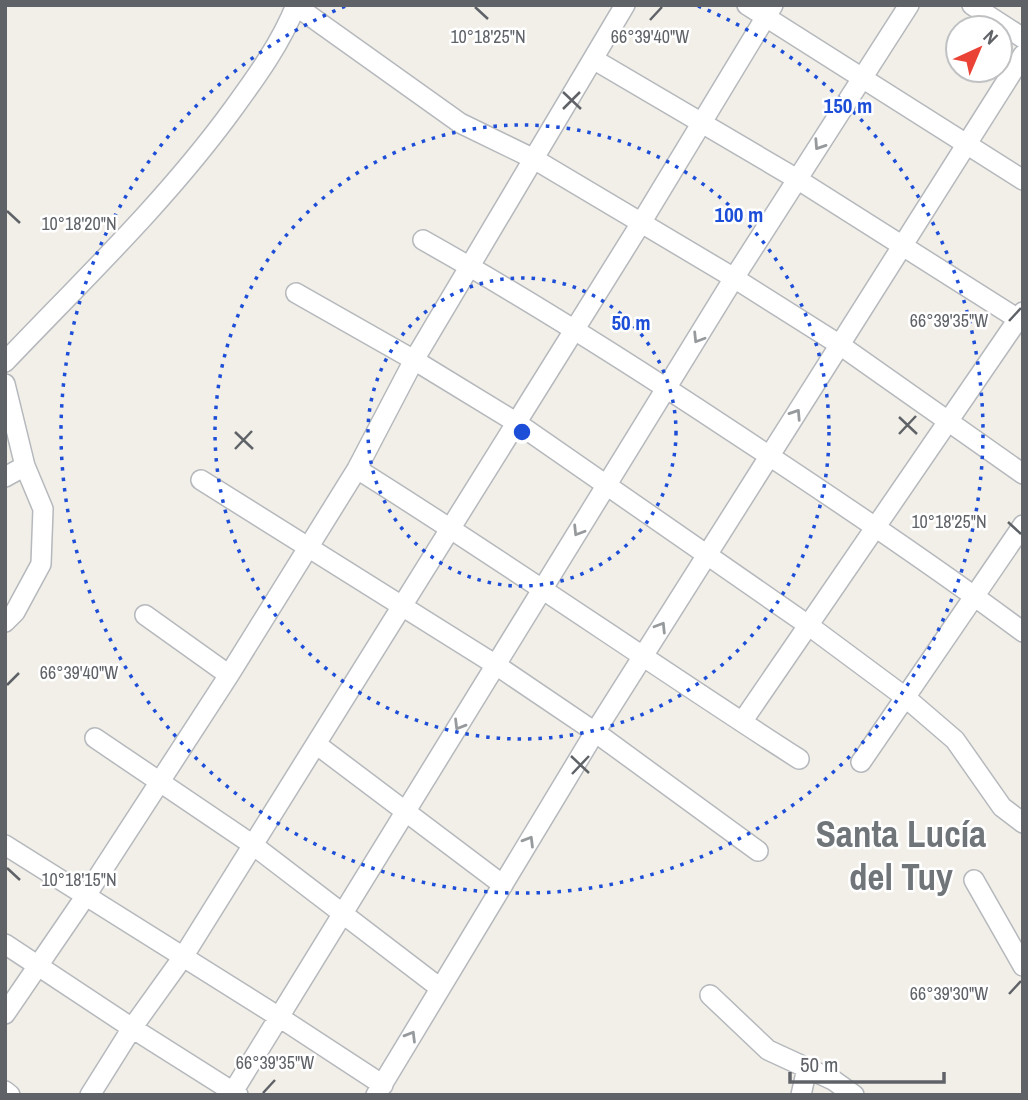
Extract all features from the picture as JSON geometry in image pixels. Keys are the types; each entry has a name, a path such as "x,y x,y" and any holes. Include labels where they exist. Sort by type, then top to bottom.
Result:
{"street":[{"path":"5,362 168,192 199,154 278,42 296,5 460,123 534,159 734,278 841,345 1023,474"},
{"path":"5,1014 85,897 229,675 357,468 414,360 625,5"},
{"path":"747,5 769,11 862,79 1023,180"},
{"path":"5,944 234,1094 734,278 909,5"},
{"path":"972,5 1023,38"},
{"path":"90,1095 132,1028 183,957 641,223 769,11"},
{"path":"5,845 279,1017 380,1090 595,732 1023,55"},
{"path":"593,59 797,179 1021,316 742,722"},
{"path":"423,240 575,329 667,388 875,527 1023,632"},
{"path":"296,293 517,423 808,625 905,697 955,740 1002,807 1023,823"},
{"path":"5,384 24,466 43,509 41,564 15,612 5,622"},
{"path":"5,477 24,466"},
{"path":"357,468 799,759"},
{"path":"201,480 496,665 595,732 758,851"},
{"path":"861,762 1023,525"},
{"path":"145,615 229,675"},
{"path":"95,738 253,845 440,988"},
{"path":"316,744 503,885"},
{"path":"974,880 1023,966"},
{"path":"710,995 768,1050 833,1080 854,1095"},
{"path":"801,1095 807,1068"},
{"path":"5,1091 10,1095"}],"district":[{"name":"Santa Lucía del Tuy","path":"901,856"}]}
